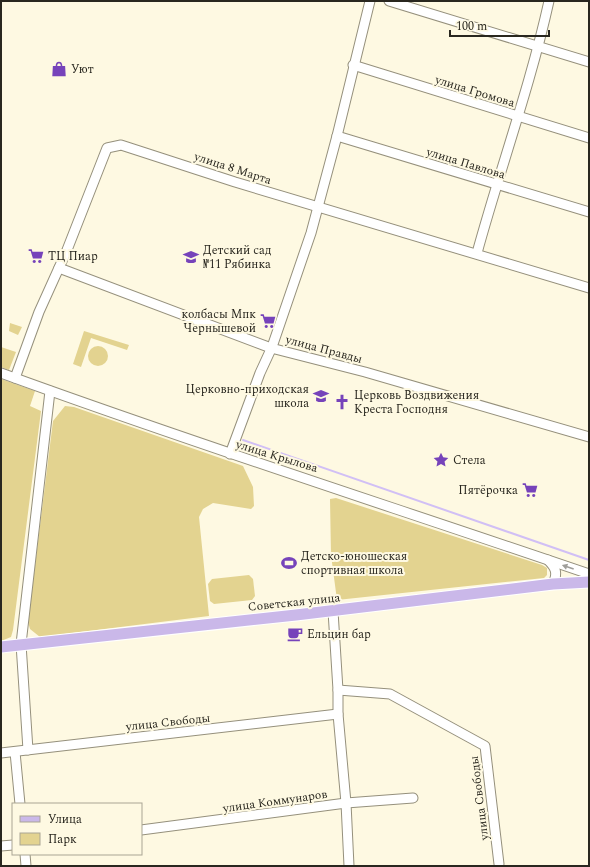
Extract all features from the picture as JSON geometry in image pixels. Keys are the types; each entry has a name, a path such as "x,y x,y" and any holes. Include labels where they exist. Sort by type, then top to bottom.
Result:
{"main road":[{"name":"Советская улица","path":"1,647 333,611 553,584 589,582"}],"street":[{"path":"230,454 260,373 272,348 318,208 370,1"},
{"path":"389,1 589,62"},
{"path":"477,253 496,185 539,47 549,1"},
{"name":"улица Громова","path":"353,66 589,138"},
{"name":"улица Павлова","path":"337,136 589,212"},
{"name":"улица 8 Марта","path":"15,378 39,312 59,268 107,148 113,146 121,145 318,208 477,253 589,288"},
{"name":"улица Правды","path":"59,268 272,348 365,372 589,438"},
{"name":"улица Крылова","path":"1,373 230,454 322,483 589,574"},
{"path":"28,750 21,644 50,391"},
{"path":"548,560 555,567 556,572 553,584"},
{"path":"333,611 338,714 346,803 349,866"},
{"name":"улица Свободы","path":"338,690 390,694 485,746 499,864"},
{"name":"улица Свободы","path":"1,753 338,714"},
{"path":"15,752 20,803"},
{"name":"улица Коммунаров","path":"142,830 346,803 413,798"},
{"path":"1,846 12,845"},
{"path":"25,855 26,866"}],"green space":[{"path":"10,323 22,327 18,335 9,331"},
{"path":"84,331 129,345 127,350 91,338 81,367 73,364"},
{"path":"98,346 105,349 108,356 105,363 98,366 91,363 88,356 91,349"},
{"path":"1,347 16,352 9,370 1,367"},
{"path":"1,379 35,391 30,406 41,411 13,630 11,637 1,641"},
{"path":"65,406 74,407 243,466 253,487 254,506 251,509 213,503 203,509 199,517 209,616 40,637 30,629 28,622 53,421"},
{"path":"336,498 542,565 547,568 547,575 544,578 337,600 331,555 330,499"},
{"path":"249,575 253,579 255,596 252,600 214,604 210,601 208,584 212,579"}],"waterway":[{"path":"243,440 589,560"}],"place":[{"name":"Уют","path":"59,69"},
{"name":"ТЦ Пиар","path":"36,256"},
{"name":"Детский сад №11 Рябинка","path":"191,257"},
{"name":"колбасы Мпк Чернышевой","path":"268,321"},
{"name":"Церковно-приходская школа","path":"321,396"},
{"name":"Церковь Воздвижения Креста Господня","path":"342,402"},
{"name":"Стела","path":"441,460"},
{"name":"Пятёрочка","path":"530,490"},
{"name":"Детско-юношеская спортивная школа","path":"289,563"},
{"name":"Ельцин бар","path":"295,634"}]}
